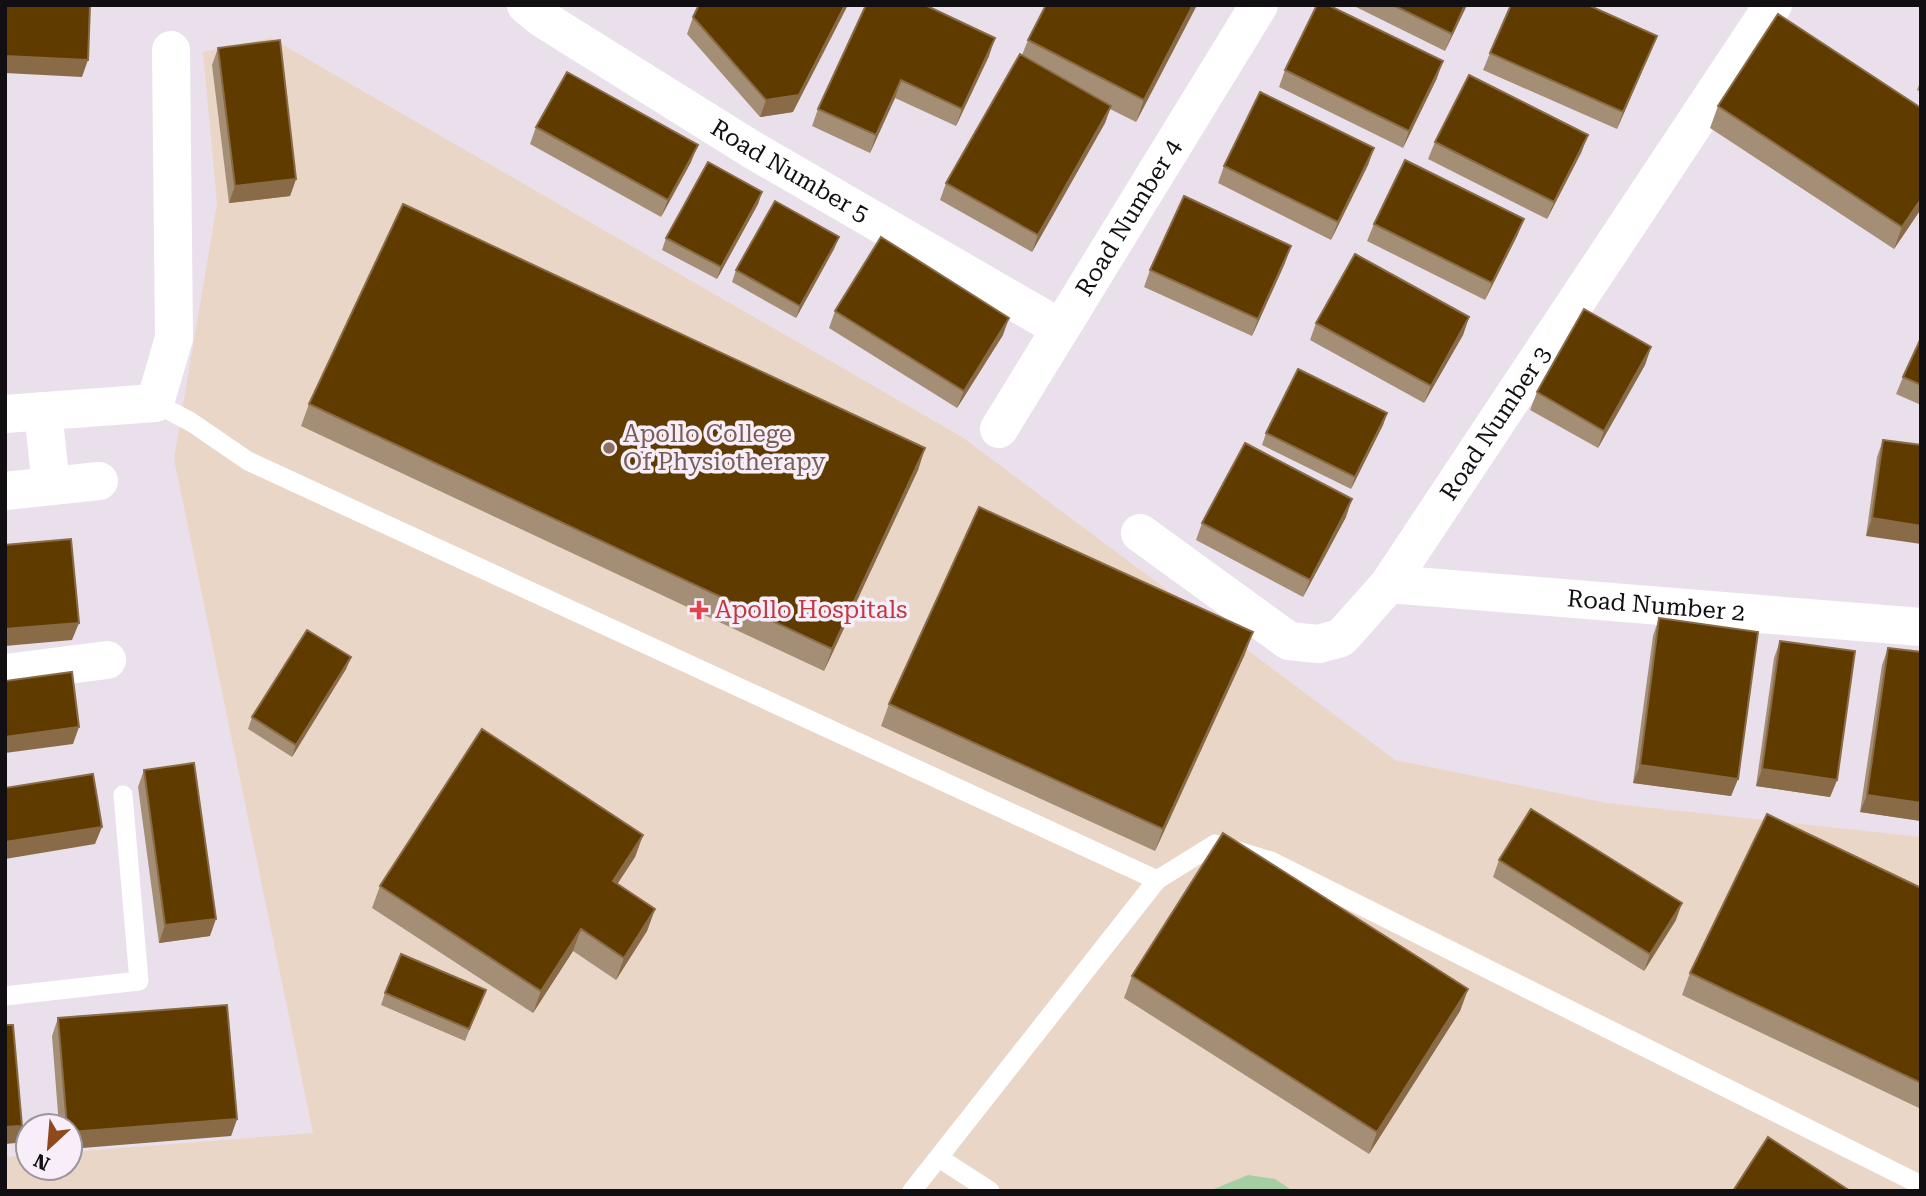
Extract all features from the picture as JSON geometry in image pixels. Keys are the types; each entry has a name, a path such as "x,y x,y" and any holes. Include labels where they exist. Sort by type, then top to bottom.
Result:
{"street":[{"name":"Road Number 5","path":"526,5 542,19 751,149 1060,328"},
{"name":"Road Number 4","path":"999,429 1259,5"},
{"name":"Road Number 3","path":"1140,533 1289,641 1318,644 1340,638 1389,584 1773,5"},
{"path":"5,414 155,403 174,338 171,50"},
{"path":"43,411 51,486"},
{"path":"5,491 99,481"},
{"name":"Road Number 2","path":"1389,584 1921,628"},
{"path":"5,673 107,660"}],"lane":[{"path":"155,403 191,422 248,461 1157,880"},
{"path":"5,996 139,981 123,795"},
{"path":"912,1191 1157,880 1215,844 1271,861 1921,1185"},
{"path":"939,1158 990,1191"}],"shaded area":[{"name":"Apollo Hospitals","path":"271,38 962,437 1395,760 1607,803 1921,837 1921,1191 5,1191 5,1157 14,1156 14,1182 84,1182 84,1151 313,1133 174,459 217,204 203,52"}],"green space":[{"path":"1248,1175 1275,1179 1293,1191 1209,1191"}],"building":[{"path":"5,5 90,5 88,60 5,56"},
{"path":"699,5 845,5 799,95 766,100 693,17"},
{"path":"866,5 925,5 995,38 962,109 901,80 876,135 818,109"},
{"path":"1046,5 1193,5 1144,100 1028,40"},
{"path":"1317,5 1328,5 1443,61 1409,131 1285,70"},
{"path":"1393,5 1465,5 1452,34"},
{"path":"1511,5 1588,5 1657,36 1623,112 1490,53"},
{"path":"1778,14 1921,108 1921,199 1902,227 1718,106"},
{"path":"280,40 296,179 235,186 218,48"},
{"path":"1020,54 1111,106 1038,235 946,183"},
{"path":"567,72 698,145 668,200 536,127"},
{"path":"1469,75 1588,135 1554,202 1435,142"},
{"path":"1260,92 1374,148 1338,222 1224,166"},
{"path":"1405,160 1524,219 1492,283 1374,224"},
{"path":"708,162 762,192 721,267 666,238"},
{"path":"1184,196 1291,246 1258,319 1150,270"},
{"path":"775,201 839,237 800,306 736,270"},
{"name":"Apollo College Of Physiotherapy","path":"403,204 925,448 832,649 309,404"},
{"path":"881,237 1009,318 964,391 835,311"},
{"path":"1355,254 1469,317 1431,386 1316,323"},
{"path":"1584,309 1651,347 1604,431 1537,392"},
{"path":"1921,338 1921,385 1903,377"},
{"path":"1298,369 1387,413 1355,477 1266,433"},
{"path":"1883,440 1921,445 1921,526 1872,518"},
{"path":"1245,443 1352,499 1310,580 1202,523"},
{"path":"979,507 1253,632 1163,829 889,704"},
{"path":"71,539 79,623 5,629 5,545"},
{"path":"1659,618 1758,632 1738,779 1640,765"},
{"path":"307,630 351,657 296,745 252,717"},
{"path":"1780,641 1855,651 1837,780 1762,769"},
{"path":"1888,648 1921,652 1921,803 1867,795"},
{"path":"72,672 79,727 5,737 5,681"},
{"path":"482,729 643,835 613,881 655,909 624,958 581,929 541,991 380,886"},
{"path":"194,763 216,919 165,925 144,770"},
{"path":"93,774 102,827 5,842 5,788"},
{"path":"1531,809 1682,903 1650,954 1499,860"},
{"path":"1767,814 1921,888 1921,1083 1690,973"},
{"path":"1223,833 1468,989 1377,1132 1132,976"},
{"path":"401,954 486,990 469,1029 385,993"},
{"path":"227,1005 237,1119 84,1131 84,1112 66,1112 58,1018"},
{"path":"5,1025 13,1025 21,1112 14,1112 14,1126 5,1127"},
{"path":"1768,1137 1850,1191 1733,1191"}],"place":[{"name":"Apollo College Of Physiotherapy","path":"609,448"},
{"name":"Apollo Hospitals","path":"699,610"}]}
